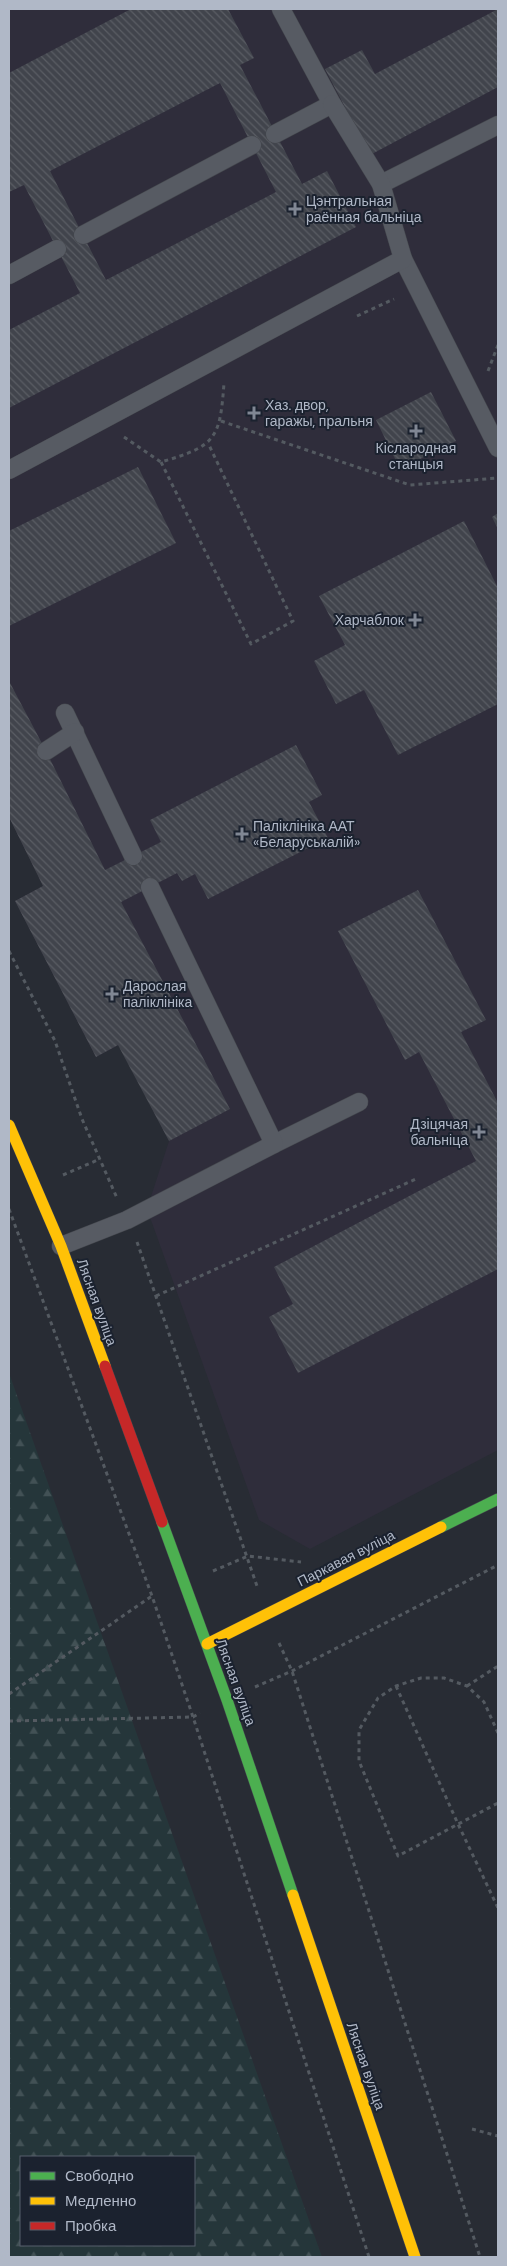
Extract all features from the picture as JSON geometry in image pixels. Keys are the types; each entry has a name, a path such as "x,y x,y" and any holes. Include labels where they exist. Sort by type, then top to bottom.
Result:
{"main road":[{"name":"Лясная вуліца","path":"9,1125 61,1246 207,1644 415,2257"},
{"name":"Паркавая вуліца","path":"207,1644 498,1499"}],"lane":[{"path":"281,9 332,104 381,184 403,259 498,448"},
{"path":"275,134 332,104"},
{"path":"381,184 498,125"},
{"path":"83,235 252,145"},
{"path":"9,275 57,249"},
{"path":"9,470 403,259"},
{"path":"65,712 133,856"},
{"path":"46,751 75,732"},
{"path":"150,887 274,1144"},
{"path":"61,1246 127,1220 359,1102"}],"path":[{"path":"348,320 418,287"},
{"path":"161,462 191,453 208,442 221,421 225,377"},
{"path":"221,421 410,485 498,478"},
{"path":"122,436 161,462 251,644 293,621 208,442"},
{"path":"9,951 55,1041 82,1119 127,1220 156,1296 248,1556"},
{"path":"156,1296 416,1179"},
{"path":"9,1209 152,1596 369,2257"},
{"path":"480,2257 292,1671 498,1565"},
{"path":"9,1694 152,1596"},
{"path":"467,1686 498,1666"},
{"path":"498,1733 484,1702 467,1686 444,1678 421,1678 396,1686 378,1698 359,1730 359,1761 398,1856 498,1804"},
{"path":"396,1686 498,1908"},
{"path":"9,1721 193,1717"},
{"path":"472,2129 498,2136"}],"shaded area":[{"name":"Хаз. двор, гаражы, пральня","path":"9,9 498,9 498,1450 310,1549 259,1520 147,1209 169,1141 119,1045 96,1057 15,901 43,886 9,817"}],"green space":[{"path":"9,1373 322,2257 9,2257"}],"building":[{"name":"Цэнтральная раённая бальніца","path":"131,9 228,9 254,58 240,65 302,184 327,171 356,227 9,408 9,330 80,293 24,185 9,192 9,73","holes":["220,83 276,192 106,280 50,171"]},
{"path":"498,9 498,87 370,155 325,69 362,50 375,74"},
{"name":"Кіслародная станцыя","path":"431,392 456,441 400,469 376,420"},
{"path":"138,467 176,543 9,626 9,531"},
{"path":"498,513 498,529 492,517"},
{"name":"Харчаблок","path":"464,521 498,588 498,704 398,755 364,690 336,704 314,661 345,645 319,596"},
{"path":"9,681 105,870 161,842 150,820 296,745 322,795 309,802 328,838 208,899 195,874 182,881 177,873 121,902 230,1109 169,1141 118,1045 96,1057 15,901 43,886 9,817"},
{"name":"Дзіцячая бальніца","path":"418,890 486,1020 461,1032 498,1103 498,1269 298,1373 269,1317 293,1304 274,1267 476,1161 419,1052 405,1060 338,931"}],"traffic: fast":[{"path":"441,1527 498,1499"},
{"path":"162,1522 227,1700 293,1895"}],"traffic: slow":[{"path":"9,1125 61,1246 105,1366"},
{"path":"207,1644 441,1527"},
{"path":"293,1895 415,2257"}],"traffic: jam":[{"path":"105,1366 162,1522"}],"place":[{"name":"Цэнтральная раённая бальніца","path":"295,209"},
{"name":"Хаз. двор, гаражы, пральня","path":"254,413"},
{"name":"Кіслародная станцыя","path":"416,431"},
{"name":"Харчаблок","path":"415,620"},
{"name":"Паліклініка ААТ «Беларуськалій»","path":"242,834"},
{"name":"Дарослая паліклініка","path":"112,994"},
{"name":"Дзіцячая бальніца","path":"479,1132"}]}
